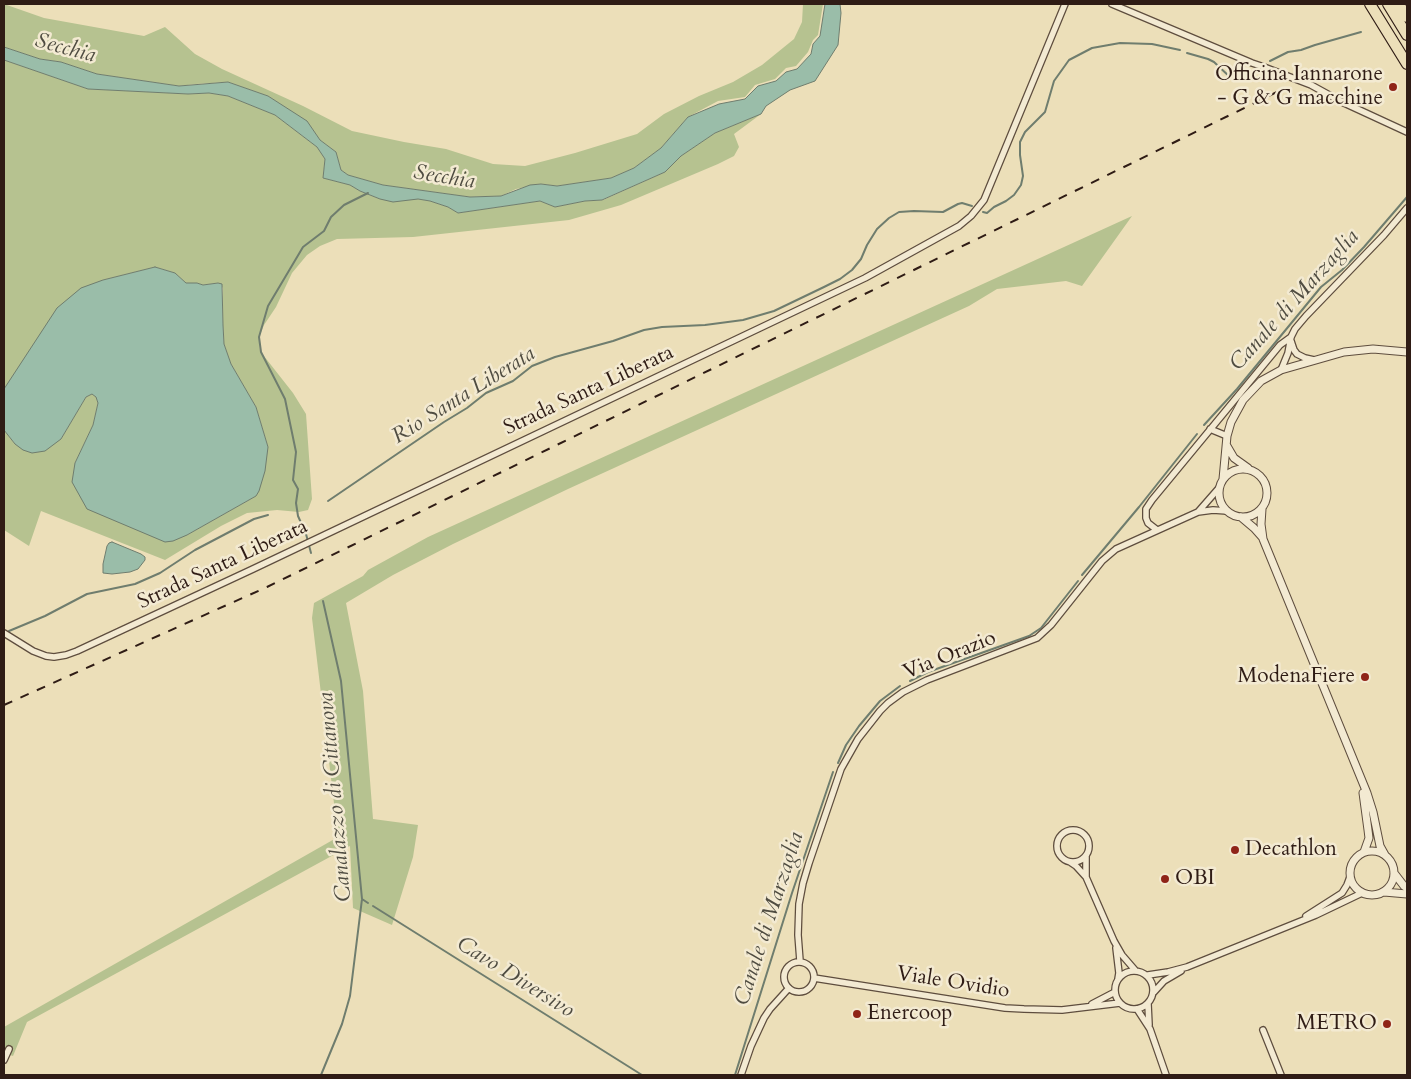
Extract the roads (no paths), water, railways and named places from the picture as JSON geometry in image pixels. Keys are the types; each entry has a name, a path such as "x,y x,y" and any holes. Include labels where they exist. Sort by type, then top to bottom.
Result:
{"highway":[{"path":"1370,4 1407,64"},
{"path":"1388,4 1407,35"},
{"path":"1399,4 1407,17"}],"street":[{"name":"Strada Santa Liberata","path":"4,633 39,654 54,657 66,655 302,546 865,278 959,226 971,216 984,200 1066,4"},
{"path":"1112,4 1252,63 1310,85 1407,132"},
{"path":"1281,370 1295,329 1384,236 1407,208"},
{"path":"1291,337 1297,354 1314,360"},
{"path":"1157,530 1147,520 1145,515 1146,509 1152,500 1280,345 1291,337"},
{"path":"1223,479 1227,436 1235,414 1247,395 1261,381 1281,370 1344,352 1373,349 1407,352"},
{"path":"1210,429 1227,436"},
{"path":"1226,446 1234,458 1260,475 1267,487 1267,496 1262,509 1263,539 1362,782 1373,812 1379,842 1385,855 1392,863 1394,873 1392,884 1384,892"},
{"path":"1249,469 1237,469 1227,474 1219,488 1219,498 1227,511 1241,517 1263,539"},
{"name":"Via Orazio","path":"1198,512 1219,488"},
{"path":"1241,517 1252,515 1262,509"},
{"name":"Via Orazio","path":"800,961 798,935 799,904 803,883 841,768 868,725 888,703 910,688 927,680 1037,638 1051,626 1102,560 1121,546 1198,512 1227,511"},
{"path":"1362,782 1368,830 1367,846 1364,852"},
{"path":"1086,877 1086,856 1089,846 1085,836 1075,831 1067,832 1059,840 1059,852 1063,858 1076,866 1086,877 1114,941 1134,970"},
{"path":"1294,924 1338,896 1347,885 1352,862 1359,855 1364,852 1375,851 1385,855"},
{"path":"1070,862 1079,861 1086,856"},
{"path":"1394,873 1407,888"},
{"path":"1350,877 1354,887 1362,893 1373,896 1384,892 1407,894"},
{"path":"1148,975 1187,967 1335,907 1362,893"},
{"path":"1114,941 1118,958 1118,980"},
{"path":"800,961 809,965 814,973 814,978 810,986 802,991 793,991 784,980 784,970 791,963 800,961"},
{"path":"1154,992 1152,980 1148,975 1134,970 1125,972 1115,985 1116,998 1120,1003 1125,1007 1137,1009 1148,1004 1154,992 1164,981 1187,967"},
{"name":"Viale Ovidio","path":"814,978 1005,1008 1053,1010 1120,1003"},
{"path":"741,1075 751,1046 764,1018 789,988"},
{"name":"Viale Ovidio","path":"1088,1006 1115,992"},
{"path":"1148,1004 1150,1029"},
{"path":"1137,1009 1150,1029 1166,1075"},
{"path":"1263,1030 1281,1075"},
{"path":"4,1060 8,1049"}],"waterway":[{"name":"Rio Santa Liberata","path":"1270,61 1288,52 1301,50 1361,32"},
{"name":"Rio Santa Liberata","path":"983,212 987,213 1006,201 1014,195 1021,185 1023,176 1020,142 1025,132 1045,112 1054,81 1069,60 1092,48 1120,43 1152,44 1180,50"},
{"name":"Rio Santa Liberata","path":"1187,53 1214,62 1232,79 1243,81 1254,76"},
{"name":"Canalazzo di Cittanova","path":"311,553 306,534 298,516 296,503 298,489 293,480 296,452 285,399 261,352 259,337 268,306 303,247 324,231 331,217 344,205 368,193"},
{"name":"Canale di Marzaglia","path":"1204,425 1237,389 1321,287 1342,270 1364,247 1407,197"},
{"name":"Rio Santa Liberata","path":"328,501 467,408 486,393 513,381 532,366 555,357 613,341 644,330 743,320 774,311 840,279 852,270 861,259 877,229 899,212 943,212 962,203 972,206"},
{"name":"Canale di Marzaglia","path":"1082,575 1197,434"},
{"name":"Rio Santa Liberata","path":"9,631 45,616 87,594 135,584 160,573 195,550 254,519 268,515"},
{"name":"Canale di Marzaglia","path":"910,681 928,672 1029,636 1041,628 1078,581"},
{"name":"Canalazzo di Cittanova","path":"321,1075 342,1024 350,996 362,899 341,681 323,601"},
{"name":"Canale di Marzaglia","path":"838,763 846,745 859,726 880,701 900,686"},
{"name":"Canale di Marzaglia","path":"735,1075 792,893 833,772"},
{"name":"Canalazzo di Cittanova","path":"362,899 368,903"},
{"name":"Cavo Diversivo","path":"373,906 642,1075"}],"railway":[{"path":"4,705 267,587 1281,90"}],"place":[{"name":"Officina Iannarone - G & G macchine","path":"1393,87"},
{"name":"ModenaFiere","path":"1365,677"},
{"name":"Decathlon","path":"1235,850"},
{"name":"OBI","path":"1165,879"},
{"name":"Enercoop","path":"857,1014"},
{"name":"METRO","path":"1387,1024"}],"water label":[{"name":"Secchia","path":"65,49"},
{"name":"Secchia","path":"444,178"}]}
